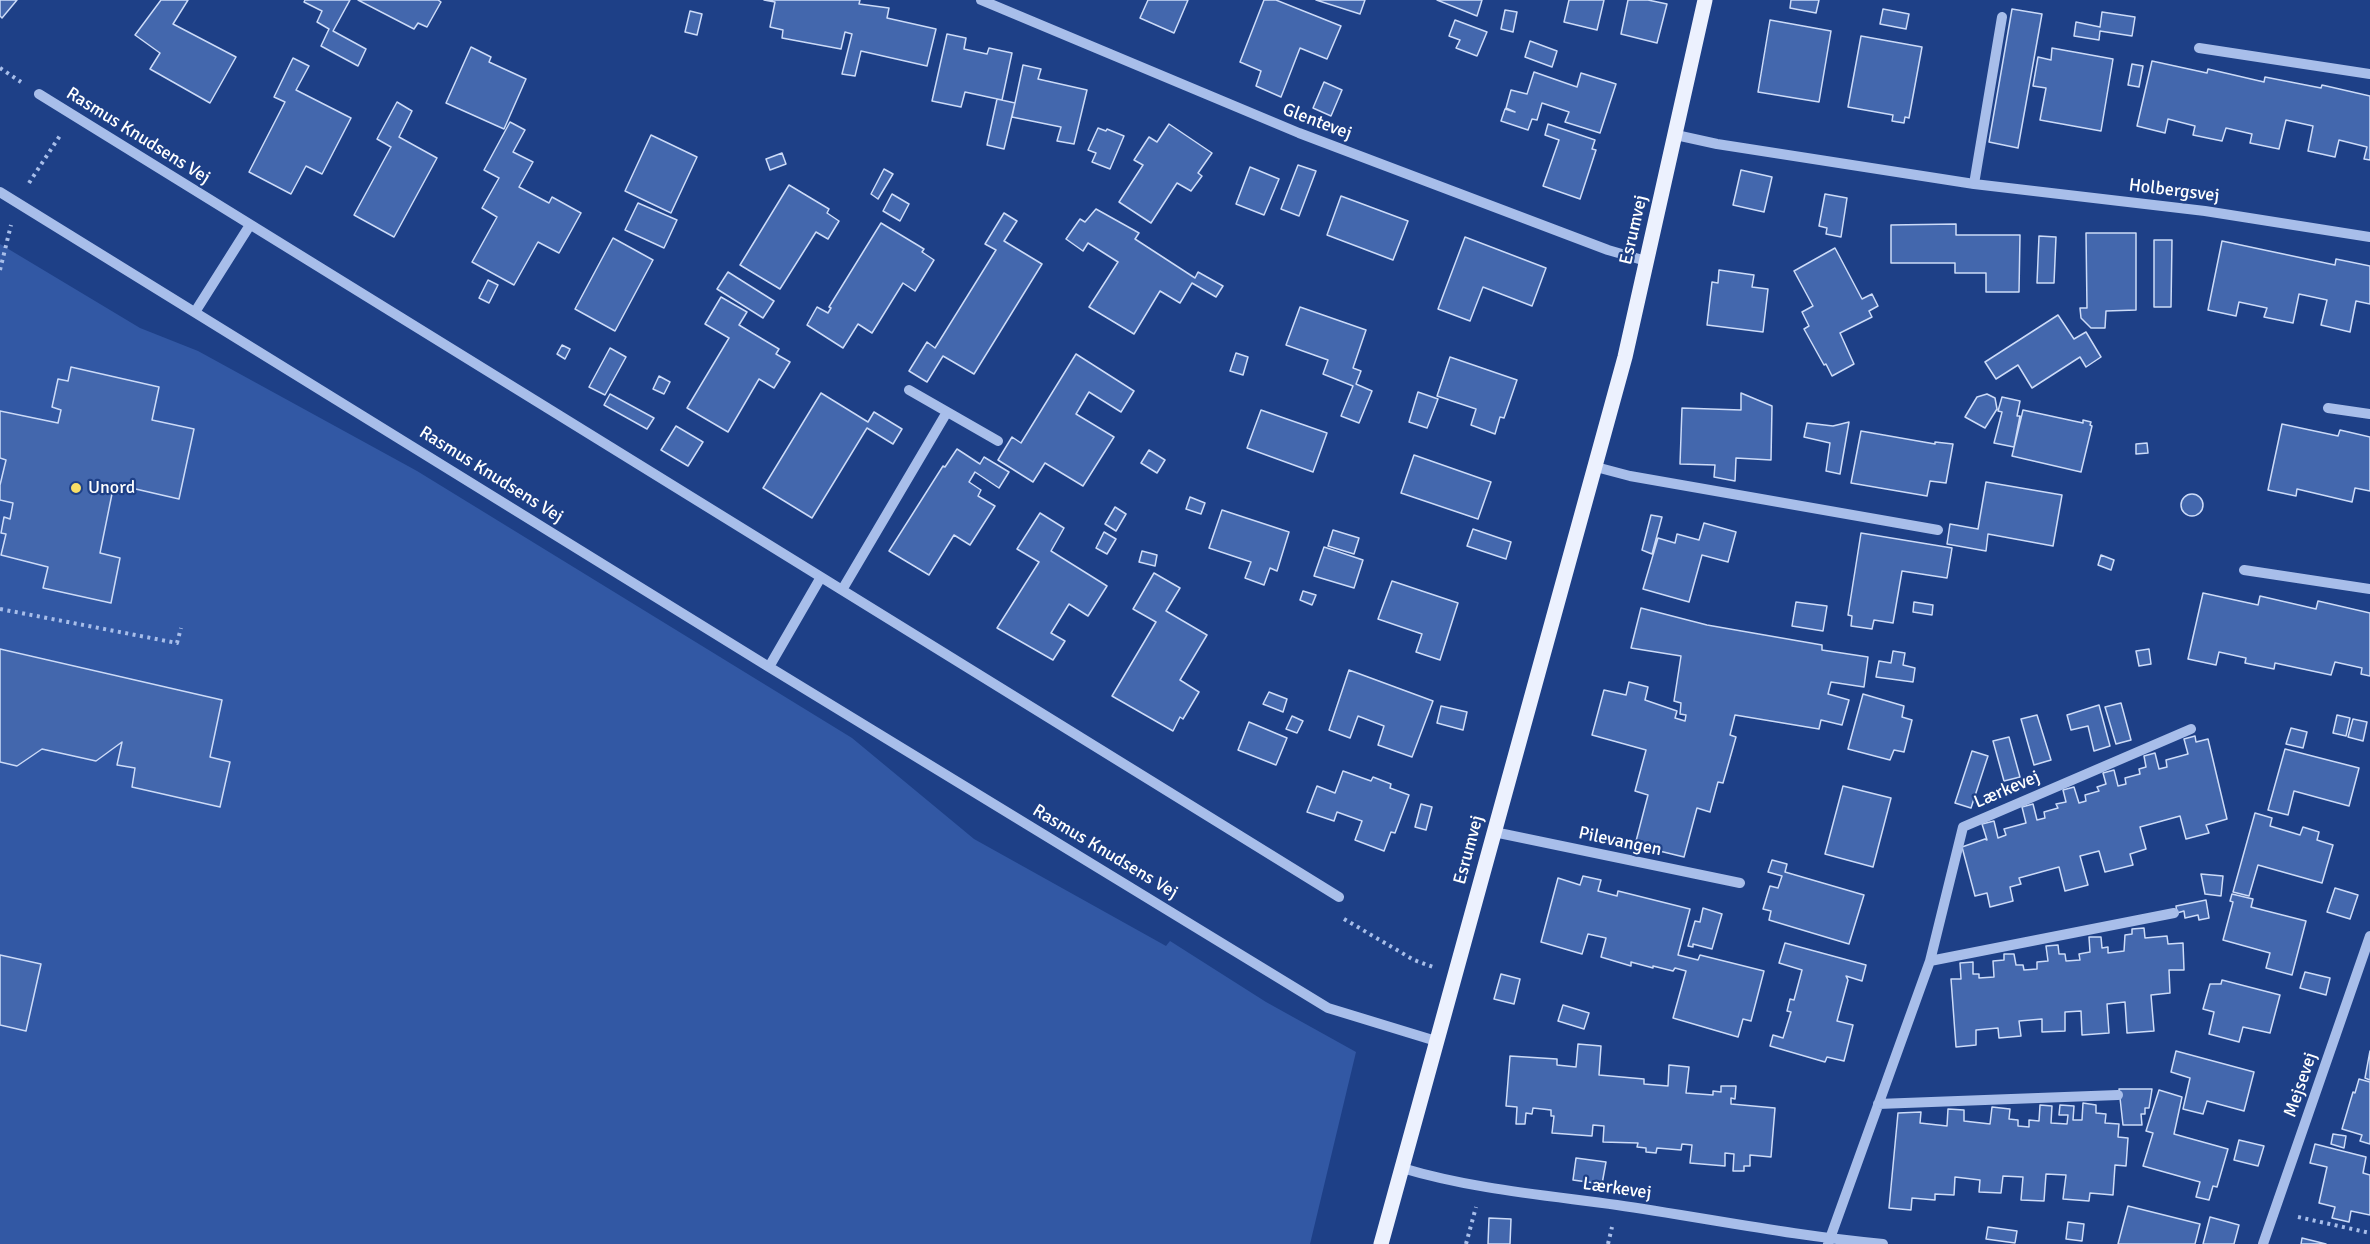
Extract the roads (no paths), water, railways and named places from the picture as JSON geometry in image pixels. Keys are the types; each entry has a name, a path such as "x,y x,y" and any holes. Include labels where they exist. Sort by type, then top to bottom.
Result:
{"main road":[{"name":"Esrumvej","path":"1381,1244 1625,357 1705,0"}],"street":[{"name":"Glentevej","path":"981,0 1299,134 1608,250 1646,261"},
{"path":"1974,184 2002,17"},
{"path":"2199,48 2370,74"},
{"name":"Rasmus Knudsens Vej","path":"39,94 1339,897"},
{"name":"Holbergsvej","path":"1676,135 1717,144 1974,184 2205,211 2370,237"},
{"name":"Rasmus Knudsens Vej","path":"0,192 769,667 1328,1008 1436,1041"},
{"path":"195,312 250,225"},
{"path":"909,390 998,441"},
{"path":"2328,408 2370,414"},
{"path":"843,590 947,412"},
{"path":"1596,467 1642,478 1938,530"},
{"path":"2244,570 2370,589"},
{"path":"769,667 821,578"},
{"name":"Lærkevej","path":"1829,1241 1930,961 1963,827 2191,729"},
{"name":"Pilevangen","path":"1494,832 1740,883"},
{"path":"1930,961 2174,913"},
{"name":"Mejsevej","path":"2263,1244 2370,936"},
{"path":"1878,1104 2118,1095"},
{"name":"Lærkevej","path":"1402,1168 1482,1188 1618,1205 1829,1241 1883,1244"}],"place":[{"name":"Unord","path":"76,488"}]}
